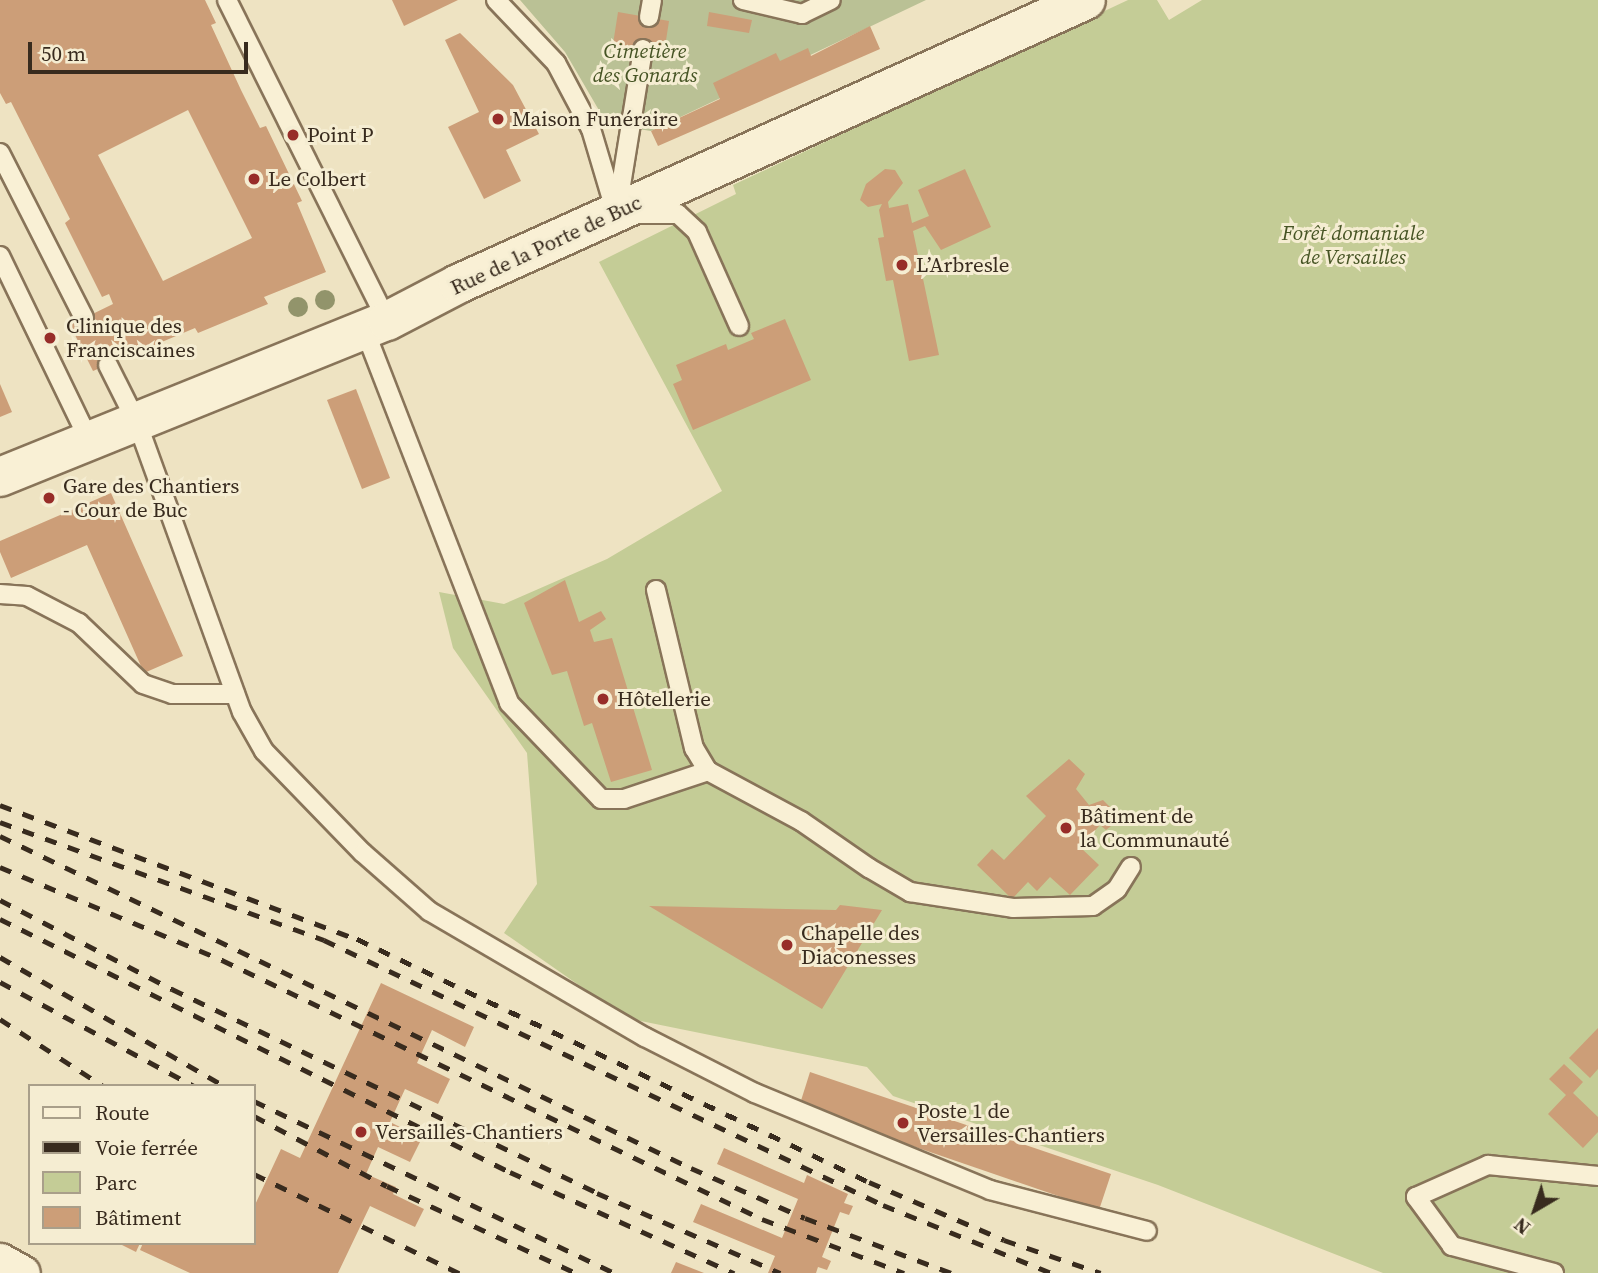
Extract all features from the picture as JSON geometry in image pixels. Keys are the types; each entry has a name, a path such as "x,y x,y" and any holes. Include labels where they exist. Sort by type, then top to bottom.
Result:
{"main road":[{"name":"Rue de la Porte de Buc","path":"0,477 91,444 376,326 457,284 1086,0"}],"street":[{"path":"0,1261 22,1273"}],"lane":[{"path":"227,0 376,326 509,703 601,799 635,796 708,771"},
{"path":"496,0 555,63 591,129 616,214"},
{"path":"743,0 802,14 831,0"},
{"path":"616,214 643,49"},
{"path":"0,153 84,318"},
{"path":"616,214 678,214 697,232 739,326"},
{"path":"0,256 91,444"},
{"path":"108,365 138,425 235,694 264,751 429,911 645,1037 755,1093 978,1185 1147,1231"},
{"path":"656,590 694,748 708,771 801,821 910,892 1013,908 1093,906 1117,889 1131,867"},
{"path":"0,594 27,596 79,623 143,684 172,694 235,694"},
{"path":"1554,1273 1452,1245 1416,1197 1488,1165 1598,1176"}],"green space":[{"name":"Cimetière des Gonards","path":"520,0 926,0 651,131 607,124 565,52"},
{"name":"Forêt domaniale de Versailles","path":"1128,0 1157,0 1169,20 1202,0 1598,0 1598,1273 1383,1273 1158,1185 893,1096 867,1067 626,1018 504,933 537,884 527,753 453,648 439,592 504,604 607,559 722,491 599,262 736,194 733,185"}],"building":[{"name":"Le Colbert","path":"0,0 205,0 216,23 211,25 241,90 260,128 266,126 302,201 297,203 326,272 264,297 268,304 198,333 195,328 93,371 70,325 113,304 109,294 102,297 65,223 70,219 11,102 6,104 0,93","holes":["188,110 252,238 163,281 98,155"]},
{"path":"392,0 458,0 404,26"},
{"path":"618,12 669,21 664,53 613,44"},
{"path":"709,12 752,20 749,33 707,26"},
{"path":"870,26 880,49 658,146 651,131 720,99 713,83 776,53 780,61 808,48 811,56"},
{"name":"Maison Funéraire","path":"460,33 513,85 539,134 506,150 521,181 484,199 448,127 479,112 445,40"},
{"path":"332,134 336,140 328,144 325,138"},
{"name":"L’Arbresle","path":"885,169 895,170 903,183 888,202 889,208 908,204 912,223 929,216 918,190 965,169 991,227 941,250 925,226 913,231 939,355 909,361 893,280 886,281 878,238 884,237 879,210 882,204 868,207 860,200 866,184"},
{"path":"785,319 811,380 693,430 673,384 682,380 676,365 726,344 728,350 754,339 751,333"},
{"path":"0,384 12,412 0,417"},
{"path":"356,389 390,478 362,489 327,400"},
{"path":"111,493 183,656 144,673 87,545 11,578 0,552 0,541"},
{"name":"Hôtellerie","path":"565,580 579,622 601,611 606,619 590,630 594,642 612,638 652,770 611,782 592,723 584,726 567,671 552,675 524,603"},
{"name":"Bâtiment de la Communauté","path":"1069,759 1085,774 1076,789 1089,805 1103,800 1113,810 1111,826 1106,830 1100,825 1080,847 1099,865 1070,895 1050,877 1037,891 1028,882 1012,899 977,865 992,849 1004,860 1046,816 1026,796"},
{"name":"Chapelle des Diaconesses","path":"840,905 882,910 822,1009 649,906 836,910"},
{"name":"Versailles-Chantiers","path":"381,983 474,1027 465,1047 432,1030 417,1063 450,1079 438,1104 405,1089 390,1122 422,1138 410,1162 378,1147 366,1174 396,1187 393,1194 424,1209 415,1227 370,1206 338,1273 190,1273 140,1250 142,1245 256,1245 256,1203 281,1149 300,1158"},
{"path":"1598,1028 1598,1069 1590,1078 1569,1058"},
{"path":"1564,1064 1583,1082 1573,1093 1598,1117 1598,1132 1583,1148 1548,1114 1566,1095 1549,1079"},
{"name":"Poste 1 de Versailles-Chantiers","path":"810,1072 1111,1174 1099,1210 799,1107"},
{"path":"724,1148 804,1183 807,1175 848,1194 844,1203 853,1206 849,1215 840,1212 822,1257 831,1261 827,1270 818,1267 816,1273 768,1273 775,1256 693,1222 701,1204 782,1238 798,1199 717,1164"},
{"path":"122,1245 139,1245 136,1252"},
{"path":"676,1262 704,1273 671,1273"}],"railway":[{"path":"0,805 357,939 869,1182 1004,1240 1101,1273"},
{"path":"0,822 324,940 883,1205 1051,1273"},
{"path":"0,836 691,1168 805,1218 951,1273"},
{"path":"0,867 222,960 762,1219 904,1273"},
{"path":"0,900 172,989 597,1193 780,1273"},
{"path":"0,919 510,1172 734,1273"},
{"path":"0,957 221,1084"},
{"path":"0,982 190,1084"},
{"path":"0,1019 100,1084"},
{"path":"256,1102 615,1273"},
{"path":"256,1117 387,1186 576,1273"},
{"path":"256,1175 459,1273"}],"place":[{"name":"Maison Funéraire","path":"498,119"},
{"name":"Point P","path":"293,135"},
{"name":"Le Colbert","path":"254,179"},
{"name":"L’Arbresle","path":"902,265"},
{"name":"Clinique des Franciscaines","path":"50,338"},
{"name":"Gare des Chantiers - Cour de Buc","path":"49,498"},
{"name":"Hôtellerie","path":"603,699"},
{"name":"Bâtiment de la Communauté","path":"1066,828"},
{"name":"Chapelle des Diaconesses","path":"787,945"},
{"name":"Poste 1 de Versailles-Chantiers","path":"903,1123"},
{"name":"Versailles-Chantiers","path":"361,1132"}]}
